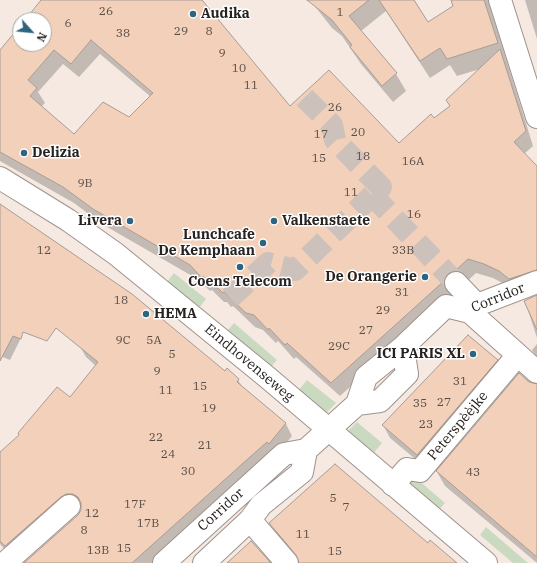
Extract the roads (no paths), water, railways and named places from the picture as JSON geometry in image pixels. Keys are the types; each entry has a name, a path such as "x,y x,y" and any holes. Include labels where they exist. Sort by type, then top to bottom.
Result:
{"street":[{"path":"500,0 537,117"},
{"name":"Eindhovenseweg","path":"0,178 68,220 116,254 267,377 486,563"},
{"name":"Corridor","path":"164,563 284,454 306,450 357,404 380,401 407,374 403,347 446,306 473,308 537,282"},
{"path":"456,283 473,308 517,356 537,372"},
{"name":"Peterspèèjke","path":"393,485 407,469 420,471 517,356"},
{"name":"Corridor","path":"192,537 210,557 302,472 306,450"},
{"name":"Corridor","path":"250,484 256,513"},
{"path":"5,563 69,506"},
{"path":"256,513 281,555"}],"tunnel":[{"path":"230,298 268,263 295,270 381,187 335,140 332,125 297,90"},
{"path":"372,195 456,283"}],"place":[{"name":"Audika","path":"193,14"},
{"name":"Delizia","path":"24,153"},
{"name":"Livera","path":"130,221"},
{"name":"Valkenstaete","path":"274,221"},
{"name":"Lunchcafe De Kemphaan","path":"263,243"},
{"name":"Coens Telecom","path":"240,267"},
{"name":"De Orangerie","path":"425,277"},
{"name":"HEMA","path":"146,314"},
{"name":"ICI PARIS XL","path":"473,354"}]}
